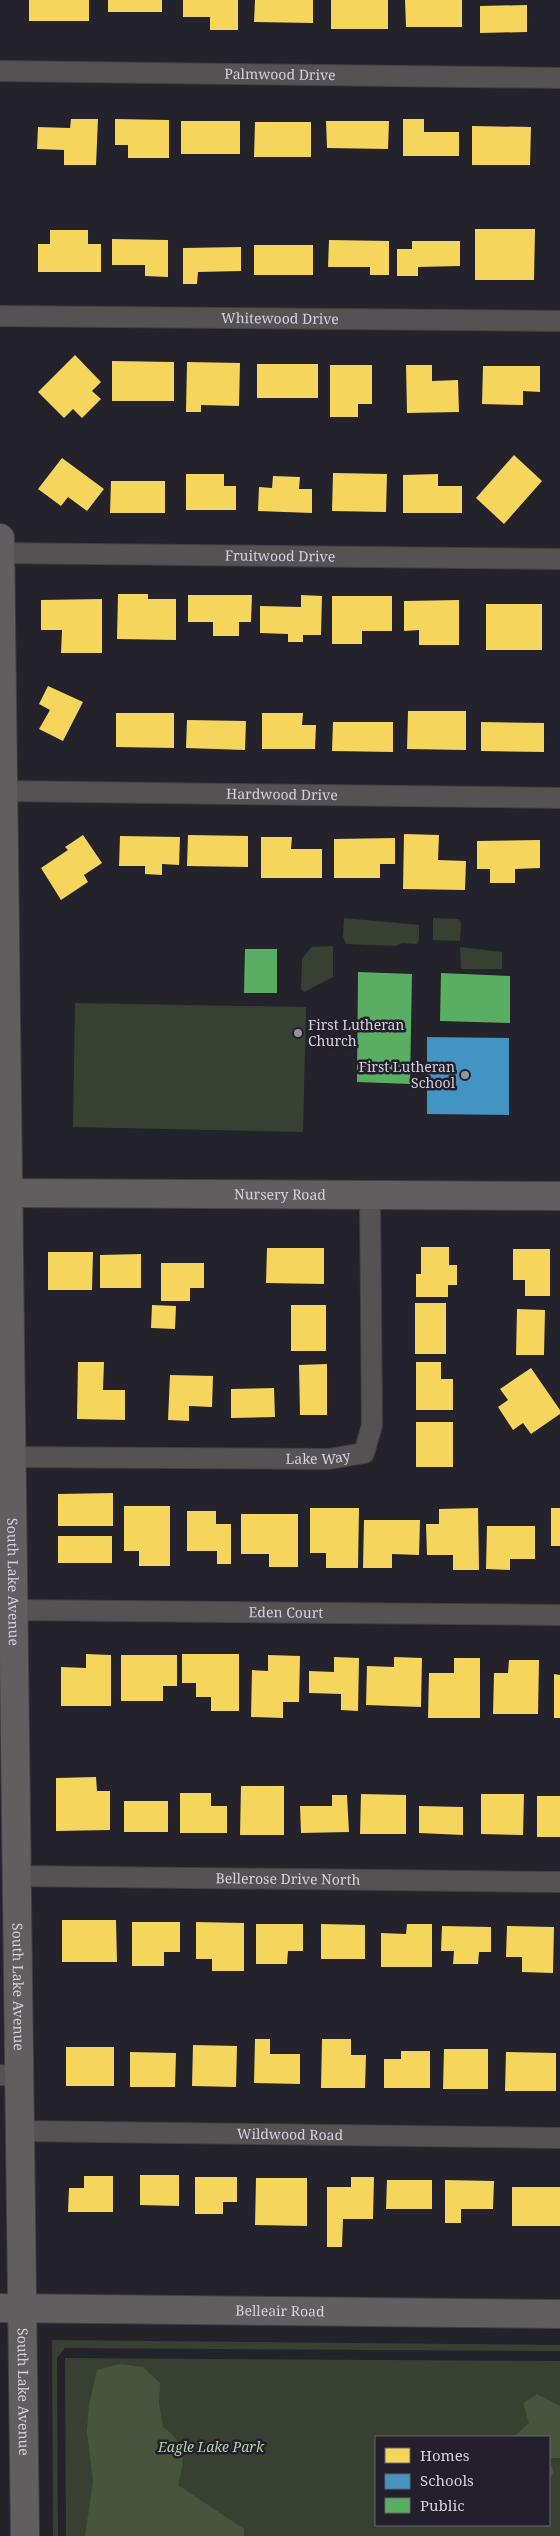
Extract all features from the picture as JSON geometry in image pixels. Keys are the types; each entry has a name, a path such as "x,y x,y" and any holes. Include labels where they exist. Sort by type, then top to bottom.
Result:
{"street":[{"name":"Palmwood Drive","path":"0,72 560,78"},
{"name":"Whitewood Drive","path":"0,316 560,321"},
{"name":"South Lake Avenue","path":"0,538 4,1193 12,1457 17,1876 10,2075 20,2131 10,2309 25,2536"},
{"name":"Fruitwood Drive","path":"0,553 560,559"},
{"name":"Hardwood Drive","path":"3,791 560,798"},
{"name":"Nursery Road","path":"4,1193 560,1196"},
{"name":"Lake Way","path":"12,1457 329,1459 364,1453 372,1425 370,1195"},
{"name":"Eden Court","path":"14,1610 560,1615"},
{"name":"Bellerose Drive North","path":"17,1876 560,1882"},
{"name":"Wildwood Road","path":"20,2131 560,2138"},
{"name":"Belleair Road","path":"10,2309 560,2314"}],"green space":[{"path":"344,918 419,925 419,940 417,944 402,943 395,946 346,944 343,936"},
{"path":"433,918 459,919 461,923 460,941 433,940"},
{"path":"333,946 333,977 304,992 301,989 302,959 311,947"},
{"path":"460,947 502,952 502,969 461,969"},
{"path":"75,1003 306,1007 303,1132 73,1127"},
{"path":"52,2340 560,2345 560,2351 65,2348 57,2358 58,2536 53,2536"},
{"name":"Eagle Lake Park","path":"65,2358 560,2361 560,2536 66,2536"},
{"path":"120,2364 143,2367 160,2383 159,2403 163,2427 176,2440 182,2453 183,2460 178,2485 244,2529 244,2536 85,2536 93,2482 87,2431 89,2405 97,2370"},
{"path":"537,2394 560,2406 560,2458 550,2458 550,2436 515,2436 529,2423 523,2403"},
{"path":"550,2461 554,2473 550,2477"}],"building: Homes":[{"path":"29,0 89,0 89,21 29,21"},
{"path":"108,0 162,0 162,12 108,12"},
{"path":"183,0 238,0 238,30 210,30 210,17 183,17"},
{"path":"255,0 313,0 313,23 254,22"},
{"path":"331,0 388,0 388,29 331,29"},
{"path":"405,0 462,0 462,27 406,27"},
{"path":"527,5 527,32 480,33 480,6"},
{"path":"71,119 98,119 96,165 64,165 64,150 37,149 38,127 70,128"},
{"path":"115,119 169,120 169,158 128,158 128,145 115,145"},
{"path":"403,119 424,119 424,132 459,132 459,156 403,156"},
{"path":"181,121 240,121 240,154 181,154"},
{"path":"326,121 389,121 388,149 327,148"},
{"path":"255,122 311,122 311,157 254,157"},
{"path":"472,126 531,127 530,165 472,165"},
{"path":"475,229 535,229 534,280 475,280"},
{"path":"50,230 88,230 88,244 101,244 101,272 38,272 38,244 50,244"},
{"path":"112,239 168,240 168,277 145,276 145,265 112,265"},
{"path":"329,240 389,241 389,275 370,275 370,267 328,267"},
{"path":"412,241 460,241 460,266 418,267 418,276 397,276 397,249 412,249"},
{"path":"254,245 313,245 313,275 254,275"},
{"path":"241,247 241,271 198,272 197,284 183,284 183,248"},
{"path":"75,355 101,382 92,391 101,399 82,418 73,409 64,418 38,392"},
{"path":"112,361 174,362 174,401 112,401"},
{"path":"187,362 240,363 239,406 201,405 201,412 186,412"},
{"path":"257,364 318,364 318,398 257,398"},
{"path":"330,365 372,365 372,404 358,404 358,417 330,417"},
{"path":"406,365 432,365 432,381 458,380 459,412 407,413"},
{"path":"483,366 540,366 540,392 523,391 523,405 482,404"},
{"path":"514,455 542,481 504,524 476,498"},
{"path":"62,458 104,489 87,511 68,497 61,506 38,489"},
{"path":"333,473 387,474 386,512 332,511"},
{"path":"186,474 224,474 224,486 236,486 236,510 186,510"},
{"path":"438,474 438,486 462,486 462,513 403,513 403,475"},
{"path":"273,476 300,477 299,489 312,489 312,513 258,511 259,487 272,488"},
{"path":"111,481 165,481 165,513 110,513"},
{"path":"118,594 148,594 148,599 176,599 176,640 117,639"},
{"path":"188,595 252,595 251,622 239,622 239,636 213,636 213,622 188,622"},
{"path":"301,595 322,596 321,635 303,635 303,642 288,642 288,634 260,633 260,606 301,607"},
{"path":"332,596 392,596 392,631 362,631 362,644 332,644"},
{"path":"102,599 102,653 61,653 62,630 41,630 41,600"},
{"path":"459,600 459,645 419,645 419,630 404,631 404,601"},
{"path":"486,604 542,604 542,650 486,650"},
{"path":"48,686 83,702 63,741 39,729 50,710 39,704"},
{"path":"408,711 466,711 466,750 407,749"},
{"path":"116,713 174,713 174,748 116,747"},
{"path":"262,713 303,713 302,725 316,725 315,749 262,749"},
{"path":"187,720 246,721 245,750 186,748"},
{"path":"333,722 393,722 393,752 332,751"},
{"path":"481,722 544,723 544,752 481,751"},
{"path":"404,834 439,835 438,860 466,861 465,890 403,889"},
{"path":"83,835 102,863 84,875 88,882 61,900 41,868 68,850 65,847"},
{"path":"188,835 248,836 248,867 187,866"},
{"path":"120,836 180,837 179,865 162,864 162,875 145,874 145,866 119,866"},
{"path":"261,837 292,837 291,849 322,849 322,878 261,878"},
{"path":"395,838 395,864 380,864 380,878 334,878 334,839"},
{"path":"540,840 540,868 515,869 515,883 490,883 490,869 477,869 477,841"},
{"path":"421,1247 449,1247 449,1265 457,1265 457,1285 448,1285 448,1297 416,1297 416,1274 421,1274"},
{"path":"267,1248 324,1248 324,1284 266,1283"},
{"path":"513,1249 550,1249 550,1296 525,1296 525,1280 513,1280"},
{"path":"48,1252 93,1252 92,1290 48,1290"},
{"path":"141,1254 141,1288 100,1288 100,1255"},
{"path":"161,1263 204,1263 204,1288 190,1288 190,1301 161,1301"},
{"path":"415,1303 446,1303 446,1354 415,1354"},
{"path":"152,1305 176,1306 175,1329 151,1328"},
{"path":"291,1305 326,1305 326,1351 291,1351"},
{"path":"517,1309 545,1310 544,1355 516,1355"},
{"path":"78,1362 104,1362 103,1390 125,1390 125,1420 77,1419"},
{"path":"416,1362 441,1362 441,1379 453,1379 453,1410 416,1410"},
{"path":"327,1364 327,1415 300,1415 299,1365"},
{"path":"531,1368 560,1410 560,1414 531,1434 523,1423 513,1430 498,1407 508,1400 500,1389"},
{"path":"170,1375 213,1376 212,1407 189,1406 189,1421 168,1420"},
{"path":"274,1388 275,1417 231,1418 231,1389"},
{"path":"416,1422 453,1422 453,1467 416,1467"},
{"path":"113,1493 113,1526 58,1526 58,1494"},
{"path":"124,1506 170,1506 170,1566 139,1566 139,1551 124,1551"},
{"path":"310,1508 359,1508 358,1568 326,1568 326,1553 310,1553"},
{"path":"478,1508 479,1570 453,1570 453,1555 427,1555 426,1524 439,1524 439,1509"},
{"path":"551,1508 560,1508 560,1546 551,1546"},
{"path":"187,1511 216,1511 216,1524 231,1524 231,1564 217,1564 217,1551 187,1551"},
{"path":"241,1514 298,1514 298,1567 269,1567 269,1554 241,1554"},
{"path":"364,1520 420,1520 419,1555 392,1554 392,1568 363,1568"},
{"path":"487,1526 535,1526 535,1559 510,1559 510,1570 486,1569"},
{"path":"58,1536 112,1536 112,1563 58,1563"},
{"path":"86,1654 111,1655 111,1706 61,1706 61,1667 86,1668"},
{"path":"182,1654 239,1654 239,1711 211,1711 211,1697 196,1697 196,1683 182,1683"},
{"path":"121,1655 177,1655 177,1686 163,1686 163,1701 121,1701"},
{"path":"268,1655 300,1656 299,1702 283,1702 283,1718 251,1717 252,1670 268,1671"},
{"path":"334,1657 359,1658 358,1711 341,1710 341,1694 309,1693 309,1671 334,1672"},
{"path":"394,1657 422,1658 421,1707 366,1705 367,1666 394,1667"},
{"path":"454,1658 480,1658 480,1718 428,1718 429,1673 454,1673"},
{"path":"509,1660 539,1660 538,1714 493,1714 494,1673 508,1673"},
{"path":"554,1674 560,1675 560,1718 554,1718"},
{"path":"96,1777 97,1791 110,1791 110,1830 56,1831 56,1778"},
{"path":"241,1786 284,1786 284,1835 240,1835"},
{"path":"180,1793 211,1793 211,1806 227,1806 227,1833 180,1833"},
{"path":"361,1794 406,1795 406,1834 360,1834"},
{"path":"481,1794 524,1794 523,1835 481,1834"},
{"path":"332,1795 347,1795 349,1832 301,1833 300,1806 332,1806"},
{"path":"537,1796 560,1796 560,1837 537,1837"},
{"path":"124,1801 168,1801 168,1832 124,1832"},
{"path":"419,1806 463,1807 463,1835 419,1833"},
{"path":"62,1920 116,1920 117,1962 62,1962"},
{"path":"132,1922 180,1922 180,1952 164,1952 164,1966 132,1966"},
{"path":"196,1922 244,1923 244,1971 212,1971 212,1959 196,1959"},
{"path":"256,1924 303,1924 303,1951 288,1951 287,1964 256,1964"},
{"path":"321,1924 365,1925 365,1959 321,1959"},
{"path":"407,1924 432,1924 432,1967 381,1967 381,1933 406,1934"},
{"path":"442,1926 491,1927 491,1952 479,1952 478,1964 453,1964 454,1951 441,1951"},
{"path":"507,1926 554,1927 553,1973 522,1972 522,1957 506,1957"},
{"path":"255,2039 270,2039 270,2054 300,2054 300,2084 254,2083"},
{"path":"322,2039 351,2039 351,2055 366,2055 365,2088 321,2088"},
{"path":"193,2045 237,2046 236,2087 192,2086"},
{"path":"66,2047 114,2047 114,2086 66,2086"},
{"path":"444,2049 488,2049 488,2089 443,2089"},
{"path":"401,2051 430,2051 430,2088 384,2088 384,2059 401,2059"},
{"path":"130,2052 176,2053 175,2087 130,2087"},
{"path":"506,2052 556,2053 556,2091 505,2091"},
{"path":"140,2175 179,2175 179,2206 140,2205"},
{"path":"84,2176 113,2176 113,2212 68,2212 69,2188 84,2188"},
{"path":"195,2177 237,2177 237,2202 223,2202 223,2214 195,2214"},
{"path":"351,2177 374,2177 373,2219 343,2219 342,2247 327,2247 327,2187 351,2187"},
{"path":"256,2178 307,2178 307,2226 255,2225"},
{"path":"387,2180 432,2180 432,2209 386,2209"},
{"path":"445,2180 494,2181 493,2209 461,2209 461,2223 445,2223"},
{"path":"512,2187 560,2187 560,2226 512,2226"}],"building: Schools":[{"path":"427,1037 509,1038 509,1115 427,1114"}],"building: Public":[{"path":"245,949 277,949 277,993 244,993"},
{"path":"358,972 412,974 410,1084 357,1082"},
{"path":"441,973 510,976 510,1023 440,1021"}],"place":[{"name":"First Lutheran Church","path":"298,1033"},
{"name":"First Lutheran School","path":"465,1075"}]}
